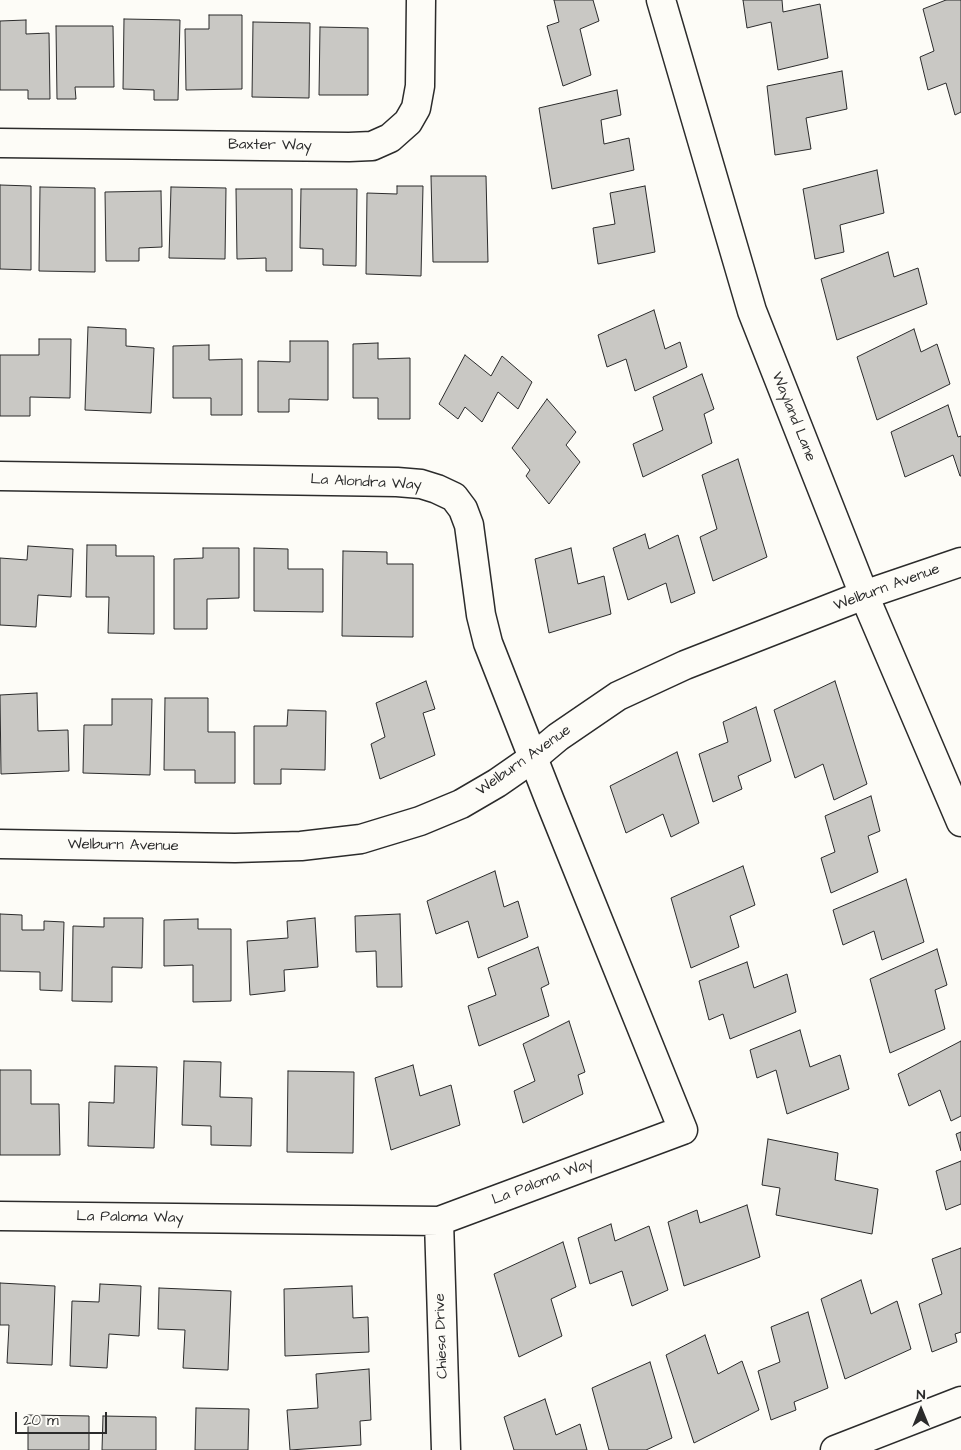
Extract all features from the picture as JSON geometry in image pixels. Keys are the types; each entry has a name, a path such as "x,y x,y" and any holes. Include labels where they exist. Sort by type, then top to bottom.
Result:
{"street":[{"name":"Baxter Way","path":"0,143 350,148 372,146 390,138 408,122 416,108 420,86 421,0"},
{"name":"Wayland Lane","path":"661,0 752,311 864,595 952,778 961,822"},
{"name":"La Alondra Way","path":"0,476 397,482 421,484 454,497 463,509 469,525 481,615 488,643 533,758"},
{"name":"Welburn Avenue","path":"0,844 236,848 301,846 362,839 420,821 461,804 497,783 618,696 685,665 864,595 961,562"},
{"name":"La Paloma Way","path":"0,1216 439,1221 683,1130 533,758"},
{"name":"Chiesa Drive","path":"439,1221 446,1450"},
{"path":"835,1450 961,1401"}],"building":[{"path":"554,0 593,0 599,21 580,29 591,75 563,86 547,26 559,22"},
{"path":"743,0 782,0 783,12 820,4 828,58 778,70 771,22 747,28"},
{"path":"946,0 961,0 961,112 955,115 946,83 928,90 920,57 934,51 923,9"},
{"path":"209,15 242,15 242,89 186,90 185,29 209,29"},
{"path":"124,19 180,20 178,100 154,100 154,90 123,89"},
{"path":"26,20 26,34 49,33 50,99 28,99 28,90 0,90 0,21"},
{"path":"253,22 310,23 309,98 252,97"},
{"path":"56,26 113,26 114,87 75,87 76,99 57,99"},
{"path":"320,27 368,28 368,95 319,95"},
{"path":"842,71 847,109 806,118 811,149 775,155 767,86"},
{"path":"617,90 621,115 601,120 604,144 629,138 634,170 552,189 539,108"},
{"path":"877,170 884,213 840,225 844,252 815,259 803,189"},
{"path":"431,176 486,176 488,262 433,262"},
{"path":"0,185 31,186 31,270 0,269"},
{"path":"397,186 423,186 421,276 366,274 367,193 397,194"},
{"path":"645,186 655,252 598,264 593,228 615,224 610,193"},
{"path":"40,187 95,188 95,272 39,271"},
{"path":"171,187 226,188 225,259 169,258"},
{"path":"236,189 292,189 292,271 266,271 266,258 237,259"},
{"path":"301,189 357,189 356,266 323,265 323,249 300,248"},
{"path":"161,191 162,247 139,248 139,261 106,261 105,192"},
{"path":"888,252 894,277 918,268 927,304 837,340 821,279"},
{"path":"654,310 665,349 680,342 687,367 635,391 626,359 607,367 598,335"},
{"path":"88,327 126,329 126,346 154,348 151,413 85,410"},
{"path":"914,329 921,352 937,344 950,384 877,420 857,357"},
{"path":"39,339 71,339 70,398 30,397 30,416 0,416 0,355 39,355"},
{"path":"290,341 328,341 328,400 289,399 289,412 258,412 258,361 290,362"},
{"path":"378,343 378,359 410,358 410,419 378,419 378,398 353,398 353,344"},
{"path":"209,345 209,360 242,359 242,415 211,415 211,398 173,398 173,346"},
{"path":"465,355 491,376 502,356 532,382 518,409 498,392 482,422 465,407 458,419 439,404"},
{"path":"702,374 714,409 704,414 712,443 643,477 633,444 663,430 653,397"},
{"path":"547,399 576,432 566,445 580,462 549,504 526,476 530,470 512,448"},
{"path":"948,405 958,437 961,436 961,476 953,455 905,477 891,432"},
{"path":"738,459 767,557 713,581 700,537 717,529 702,475"},
{"path":"645,534 649,549 678,535 695,593 671,603 666,583 628,600 613,548"},
{"path":"87,545 116,545 116,556 154,556 154,634 108,633 109,597 86,597"},
{"path":"28,546 73,549 71,597 38,595 36,627 0,625 0,558 27,560"},
{"path":"203,548 239,548 239,598 207,599 207,629 174,629 174,559 203,558"},
{"path":"254,548 288,549 288,569 323,569 323,612 254,611"},
{"path":"571,548 578,584 604,576 611,614 549,633 535,559"},
{"path":"343,551 387,552 387,564 413,564 413,637 342,636"},
{"path":"426,681 435,709 423,713 435,755 380,779 371,744 385,737 376,703"},
{"path":"835,681 867,784 834,800 823,764 795,778 774,710"},
{"path":"37,693 38,731 68,730 69,771 1,774 0,695"},
{"path":"165,698 208,698 208,732 235,732 235,783 195,783 195,770 164,770"},
{"path":"112,699 152,699 150,775 83,773 84,725 112,725"},
{"path":"756,707 771,761 738,776 742,789 713,802 699,754 728,742 723,722"},
{"path":"288,710 326,711 325,770 281,769 281,784 254,784 254,726 287,726"},
{"path":"677,752 699,823 671,837 663,814 626,833 610,786"},
{"path":"871,796 880,831 868,836 878,872 831,893 821,858 835,852 825,816"},
{"path":"743,866 755,905 730,916 739,947 691,968 671,898"},
{"path":"495,871 504,907 518,901 528,937 478,958 468,921 436,934 427,901"},
{"path":"906,879 924,942 882,960 874,931 843,945 833,910"},
{"path":"0,914 22,915 22,930 44,930 44,921 64,922 62,991 40,990 40,972 0,971"},
{"path":"400,914 402,987 377,987 376,951 356,952 355,916"},
{"path":"104,918 143,918 142,968 112,967 112,1002 72,1001 73,926 104,927"},
{"path":"315,918 318,967 284,970 285,991 250,995 247,941 288,938 287,921"},
{"path":"198,919 198,929 231,929 231,1001 193,1002 193,965 164,966 164,920"},
{"path":"538,947 549,984 541,988 549,1016 479,1046 468,1006 496,995 488,968"},
{"path":"937,949 947,985 935,990 945,1029 890,1053 870,979"},
{"path":"747,962 754,988 787,974 796,1012 730,1039 723,1014 709,1020 699,981"},
{"path":"569,1021 585,1072 578,1075 583,1094 523,1123 514,1091 535,1081 523,1044"},
{"path":"800,1030 810,1067 840,1055 849,1089 787,1114 776,1070 757,1078 750,1050"},
{"path":"961,1041 961,1116 951,1121 940,1090 909,1106 898,1074"},
{"path":"184,1061 221,1062 220,1097 252,1098 251,1146 211,1145 211,1126 182,1125"},
{"path":"413,1065 420,1096 451,1085 460,1125 391,1150 375,1078"},
{"path":"115,1066 157,1067 154,1148 88,1146 89,1102 114,1103"},
{"path":"0,1070 31,1070 31,1104 59,1104 60,1155 0,1155"},
{"path":"288,1071 354,1072 353,1153 287,1152"},
{"path":"961,1132 961,1151 956,1134"},
{"path":"768,1139 838,1153 835,1180 878,1189 872,1234 776,1215 780,1188 762,1185"},
{"path":"961,1161 961,1204 946,1210 936,1171"},
{"path":"747,1205 760,1257 684,1286 668,1222 697,1210 700,1223"},
{"path":"611,1224 615,1241 649,1226 668,1290 632,1306 622,1271 590,1284 578,1238"},
{"path":"563,1242 576,1287 551,1299 562,1336 519,1357 494,1274"},
{"path":"961,1248 961,1332 955,1334 957,1342 932,1352 919,1304 942,1294 932,1259"},
{"path":"861,1280 871,1314 897,1301 911,1349 845,1379 821,1299"},
{"path":"0,1283 55,1286 52,1365 7,1363 9,1325 0,1325"},
{"path":"100,1284 141,1286 139,1336 109,1334 107,1368 70,1366 72,1301 99,1302"},
{"path":"352,1286 353,1318 368,1317 369,1352 285,1356 284,1289"},
{"path":"159,1288 231,1291 228,1370 183,1368 185,1330 158,1329"},
{"path":"808,1312 828,1388 794,1402 796,1410 771,1420 758,1371 780,1362 771,1327"},
{"path":"705,1335 718,1374 742,1361 759,1410 694,1443 666,1355"},
{"path":"650,1362 672,1438 646,1450 609,1450 592,1388"},
{"path":"369,1369 371,1420 360,1421 361,1445 290,1450 287,1410 318,1408 316,1374"},
{"path":"545,1399 556,1435 580,1424 587,1450 514,1450 504,1417"},
{"path":"196,1408 249,1409 248,1450 195,1450"},
{"path":"28,1415 89,1416 89,1450 28,1450"},
{"path":"103,1416 156,1417 156,1450 102,1450"}]}
